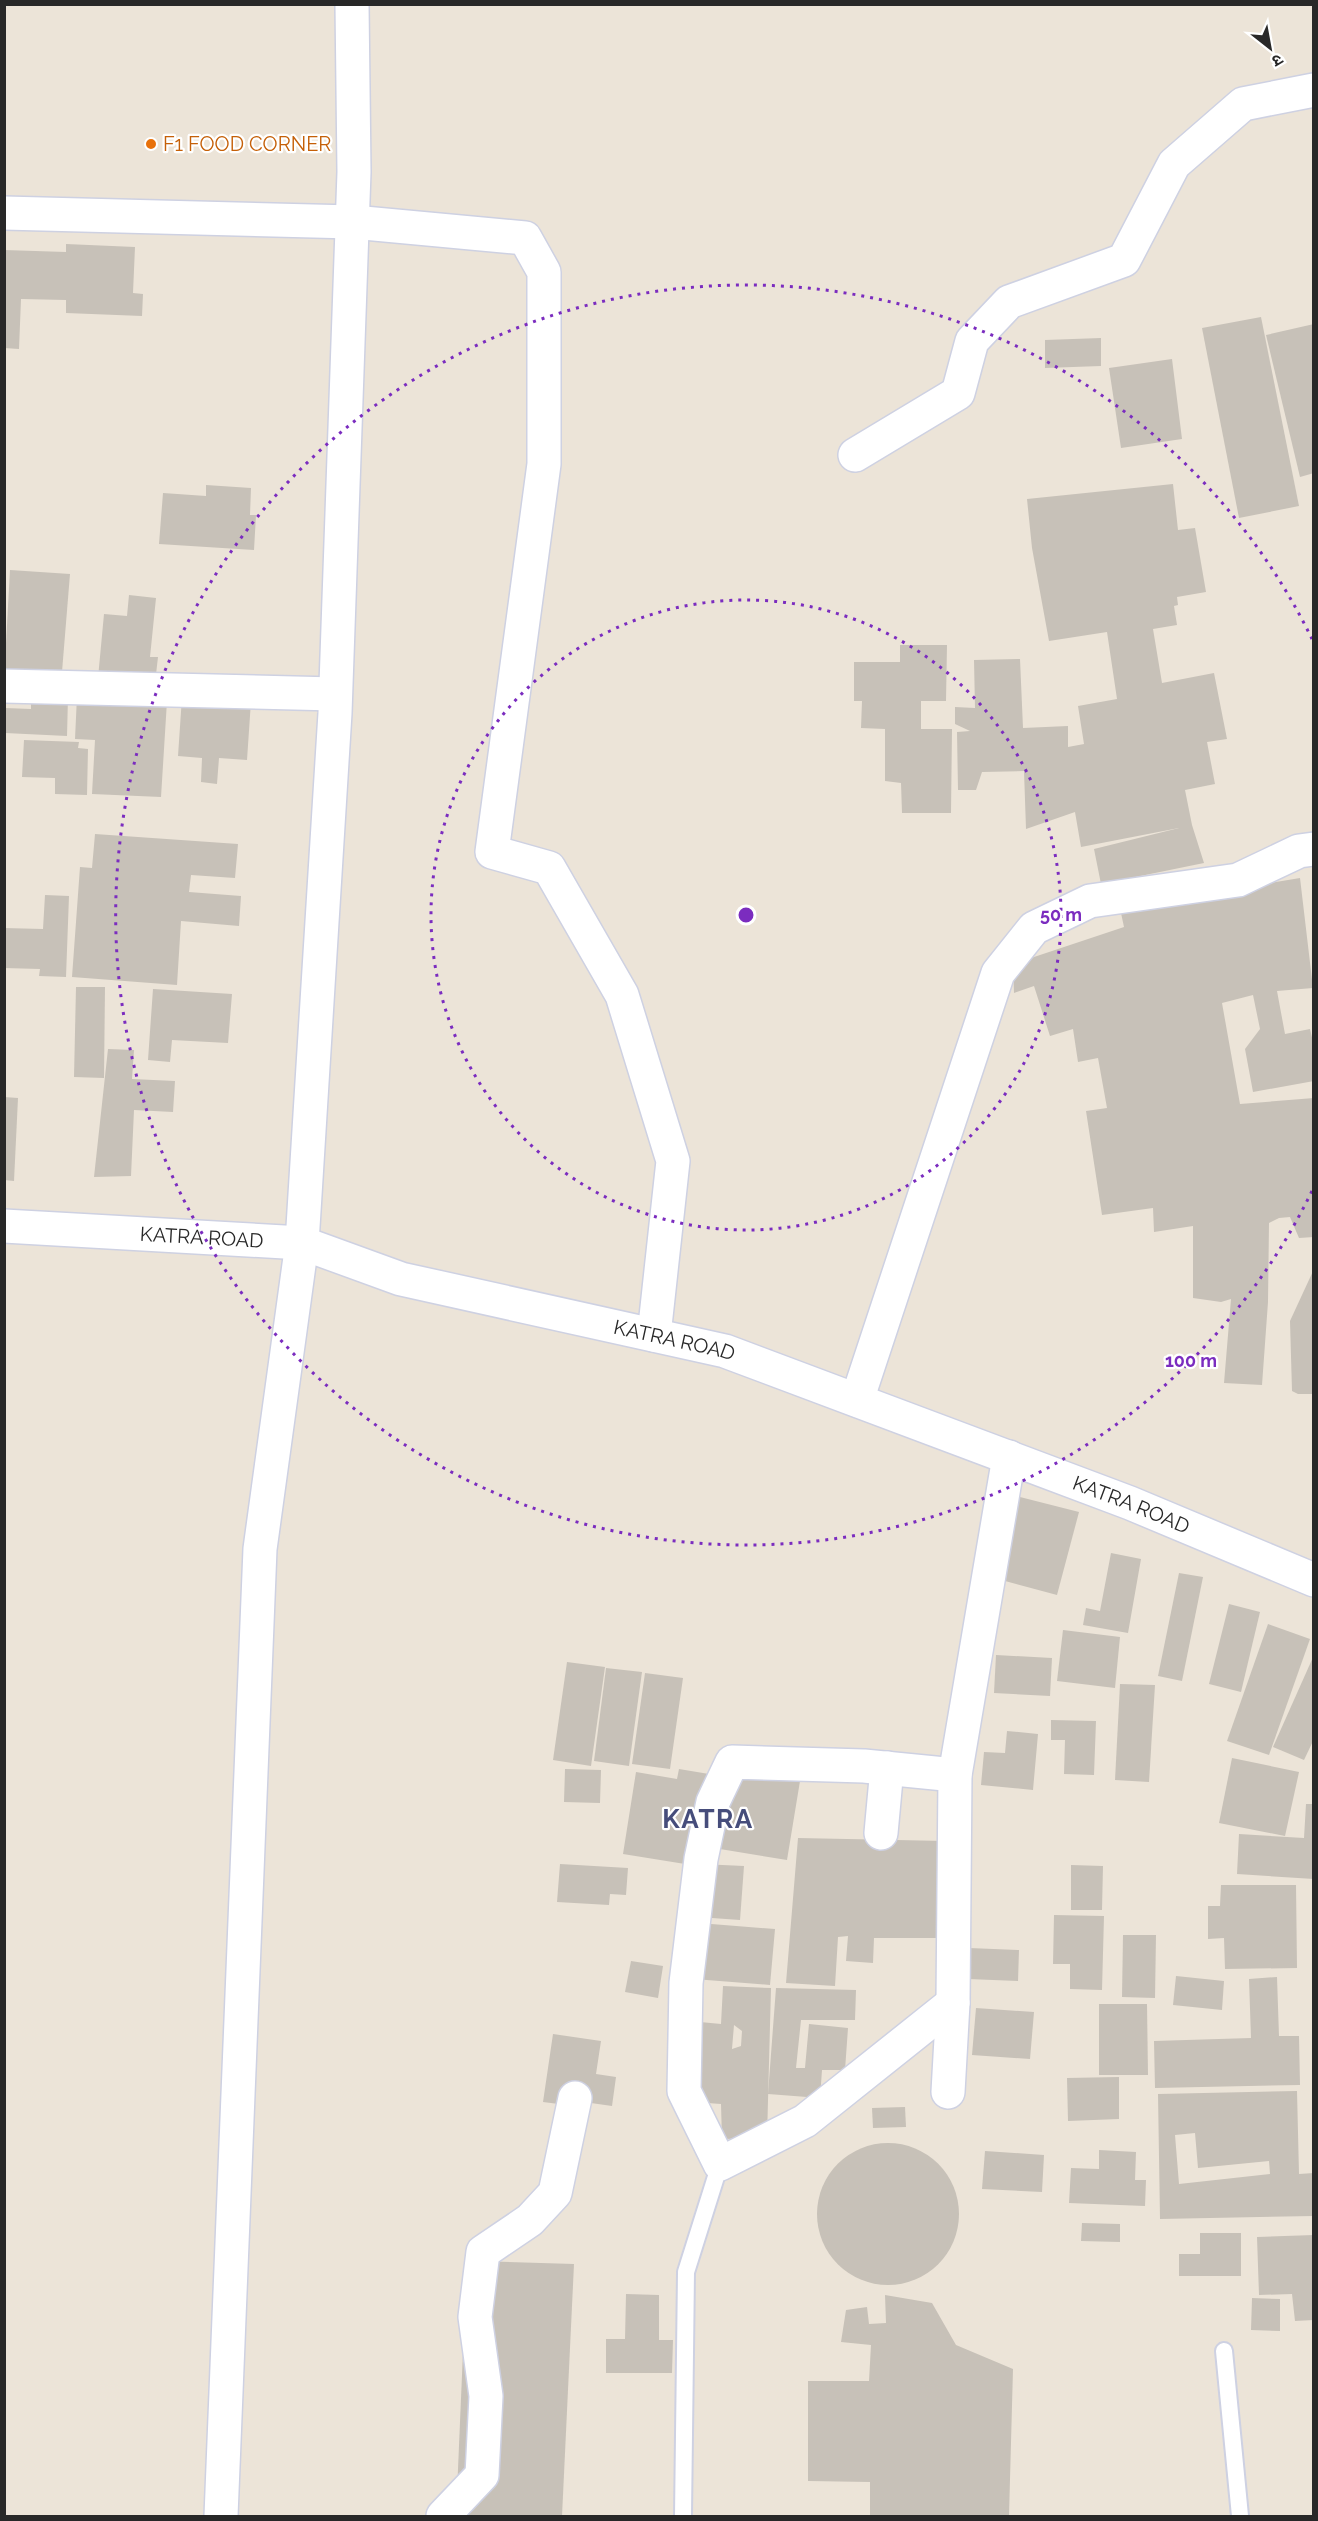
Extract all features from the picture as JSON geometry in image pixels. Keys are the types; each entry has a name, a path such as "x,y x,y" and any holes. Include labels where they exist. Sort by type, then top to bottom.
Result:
{"street":[{"path":"221,2517 260,1549 302,1243 335,693 354,172 352,4"},
{"path":"855,455 958,393 972,341 1008,302 1124,260 1174,164 1243,104 1314,90"},
{"path":"4,213 352,222 525,238 544,272 544,464 492,852 549,868 622,995 673,1161 654,1335"},
{"path":"4,686 335,693"},
{"path":"857,1400 998,973 1034,928 1090,901 1238,880 1299,851 1314,849"},
{"name":"KATRA ROAD","path":"4,1226 302,1243 401,1279 725,1351 1130,1503 1314,1580"},
{"path":"948,2092 953,2003 955,1775 1009,1457"},
{"path":"953,2003 805,2121 720,2164 684,2091 687,1983 701,1859 713,1802 732,1762 887,1768 955,1775"},
{"path":"881,1833 887,1768"},
{"path":"443,2517 482,2475 486,2396 475,2317 483,2252 530,2220 555,2193 575,2098"}],"lane":[{"path":"683,2517 686,2272 720,2164"},
{"path":"1224,2351 1240,2517"}],"building":[{"path":"66,244 135,247 133,293 143,294 142,316 66,313 66,300 21,299 19,349 4,348 4,250 66,252"},
{"path":"1261,317 1299,506 1239,518 1202,328"},
{"path":"1314,324 1314,473 1300,477 1266,335"},
{"path":"1101,338 1101,366 1045,368 1045,340"},
{"path":"1172,359 1182,439 1121,448 1109,368"},
{"path":"1173,484 1178,530 1195,528 1206,592 1177,597 1178,605 1174,606 1177,625 1153,629 1162,683 1214,673 1227,739 1207,742 1215,784 1185,790 1192,825 1204,863 1101,884 1094,849 1179,828 1081,847 1075,812 1026,829 1024,771 982,772 976,790 958,790 957,732 970,731 955,724 955,707 975,708 974,660 1020,659 1023,728 1068,726 1068,747 1084,744 1078,706 1117,699 1107,632 1049,641 1032,548 1027,499"},
{"path":"206,485 251,488 250,515 256,515 254,550 159,544 163,493 206,496"},
{"path":"10,570 70,574 61,684 4,680"},
{"path":"129,595 156,598 150,657 158,657 155,683 98,678 104,614 127,616"},
{"path":"900,645 947,645 946,701 921,701 921,729 952,729 951,813 902,813 901,783 885,781 885,729 861,728 862,701 854,701 854,662 900,662"},
{"path":"31,696 68,697 67,736 5,733 5,708 31,709"},
{"path":"77,696 167,701 161,797 92,794 95,740 75,739"},
{"path":"182,697 251,701 247,760 219,758 217,784 201,782 202,758 178,756"},
{"path":"24,740 79,742 78,748 88,749 87,795 55,794 55,778 22,777"},
{"path":"95,834 238,844 235,878 191,875 189,892 241,896 239,926 181,921 177,985 72,977 80,867 92,868"},
{"path":"1300,878 1313,988 1277,991 1285,1034 1310,1029 1314,1046 1314,1081 1253,1092 1245,1049 1260,1029 1253,995 1222,1003 1240,1104 1314,1098 1314,1237 1299,1238 1290,1217 1279,1218 1269,1223 1268,1302 1262,1385 1224,1383 1231,1299 1221,1302 1193,1298 1193,1226 1154,1232 1153,1208 1102,1215 1086,1111 1107,1108 1098,1058 1078,1062 1073,1029 1050,1036 1034,986 1014,993 1013,964 1124,927 1121,913 1153,909 1171,900"},
{"path":"45,895 69,896 66,977 39,976 40,969 4,968 4,928 43,929"},
{"path":"76,987 105,987 104,1078 74,1077"},
{"path":"153,989 232,994 228,1043 172,1040 170,1062 148,1060"},
{"path":"108,1049 134,1050 132,1079 175,1081 173,1112 134,1110 131,1176 94,1177"},
{"path":"4,1097 18,1098 14,1181 4,1180"},
{"path":"1314,1269 1314,1394 1298,1394 1292,1391 1290,1321"},
{"path":"1016,1496 1079,1512 1057,1595 994,1578"},
{"path":"1111,1553 1141,1559 1128,1633 1083,1625 1086,1608 1100,1611"},
{"path":"1179,1573 1203,1577 1182,1681 1158,1676"},
{"path":"1229,1604 1260,1612 1241,1692 1209,1684"},
{"path":"1268,1624 1310,1639 1269,1755 1227,1741"},
{"path":"1063,1630 1120,1637 1115,1688 1057,1681"},
{"path":"996,1655 1052,1658 1050,1696 994,1693"},
{"path":"1314,1655 1314,1739 1304,1760 1273,1747"},
{"path":"567,1662 605,1667 591,1766 553,1760"},
{"path":"606,1668 642,1672 629,1766 594,1761"},
{"path":"645,1673 683,1678 670,1769 632,1764"},
{"path":"1120,1684 1155,1685 1149,1782 1115,1780"},
{"path":"1051,1720 1096,1721 1094,1775 1064,1774 1065,1740 1051,1740"},
{"path":"1007,1731 1038,1734 1033,1790 981,1785 984,1752 1005,1753"},
{"path":"1232,1758 1299,1772 1285,1836 1219,1823"},
{"path":"565,1769 601,1770 600,1803 564,1802"},
{"path":"679,1769 715,1775 708,1819 693,1817 685,1864 623,1854 636,1772 677,1779"},
{"path":"733,1770 800,1781 787,1860 720,1849"},
{"path":"1306,1804 1314,1804 1314,1879 1237,1874 1239,1834 1304,1838"},
{"path":"798,1838 945,1841 942,1938 874,1938 873,1963 846,1961 848,1936 838,1937 835,1986 786,1983"},
{"path":"560,1864 628,1868 626,1895 610,1894 609,1905 557,1902"},
{"path":"701,1864 744,1866 740,1920 698,1917"},
{"path":"1071,1865 1103,1866 1102,1910 1071,1910"},
{"path":"1221,1885 1296,1885 1297,1968 1225,1969 1224,1938 1208,1939 1208,1906 1220,1906"},
{"path":"1054,1915 1104,1916 1102,1990 1070,1989 1070,1964 1053,1964"},
{"path":"699,1923 775,1929 770,1985 694,1979"},
{"path":"1123,1935 1156,1935 1155,1998 1122,1997"},
{"path":"969,1948 1019,1950 1018,1981 968,1979"},
{"path":"631,1961 663,1966 658,1998 625,1992"},
{"path":"1176,1976 1224,1981 1222,2010 1173,2005"},
{"path":"1277,1977 1279,2036 1299,2036 1300,2085 1155,2088 1154,2041 1251,2038 1249,1979"},
{"path":"723,1986 771,1988 767,2138 722,2139 721,2104 694,2102 700,2022 721,2024","holes":["734,2025 742,2031 741,2046 732,2049"]},
{"path":"776,1988 856,1990 855,2020 801,2020 796,2068 805,2068 809,2024 848,2028 845,2070 822,2070 820,2098 768,2094"},
{"path":"1099,2004 1147,2004 1148,2075 1099,2075"},
{"path":"976,2008 1034,2012 1030,2059 972,2055"},
{"path":"553,2034 601,2041 596,2074 616,2077 612,2106 591,2103 590,2108 543,2102"},
{"path":"1119,2077 1119,2119 1068,2121 1067,2078"},
{"path":"1297,2091 1299,2174 1314,2173 1314,2216 1160,2219 1158,2094","holes":["1195,2133 1198,2168 1269,2161 1270,2174 1179,2184 1175,2135"]},
{"path":"905,2107 906,2127 873,2128 872,2108"},
{"path":"888,2143 915,2149 938,2164 953,2187 959,2214 953,2241 938,2264 915,2279 888,2285 861,2279 838,2264 823,2241 817,2214 823,2187 838,2164 861,2149"},
{"path":"1099,2150 1136,2152 1135,2180 1146,2180 1145,2206 1069,2203 1071,2168 1099,2169"},
{"path":"985,2151 1044,2155 1042,2192 982,2189"},
{"path":"1082,2223 1120,2224 1120,2242 1081,2241"},
{"path":"1200,2233 1241,2233 1241,2276 1179,2276 1179,2254 1200,2254"},
{"path":"1314,2235 1314,2320 1295,2321 1292,2294 1259,2295 1257,2237"},
{"path":"480,2261 574,2264 562,2516 456,2516 464,2328"},
{"path":"626,2294 659,2295 659,2340 673,2340 672,2373 606,2373 606,2339 625,2339"},
{"path":"885,2295 932,2303 956,2345 1013,2369 1009,2516 870,2516 870,2482 808,2481 808,2381 869,2381 871,2345 841,2342 846,2310 867,2307 869,2324 886,2323"},
{"path":"1252,2298 1280,2299 1280,2331 1251,2330"}],"place":[{"name":"F1 FOOD CORNER","path":"151,144"}],"district":[{"name":"KATRA","path":"708,1819"}]}
